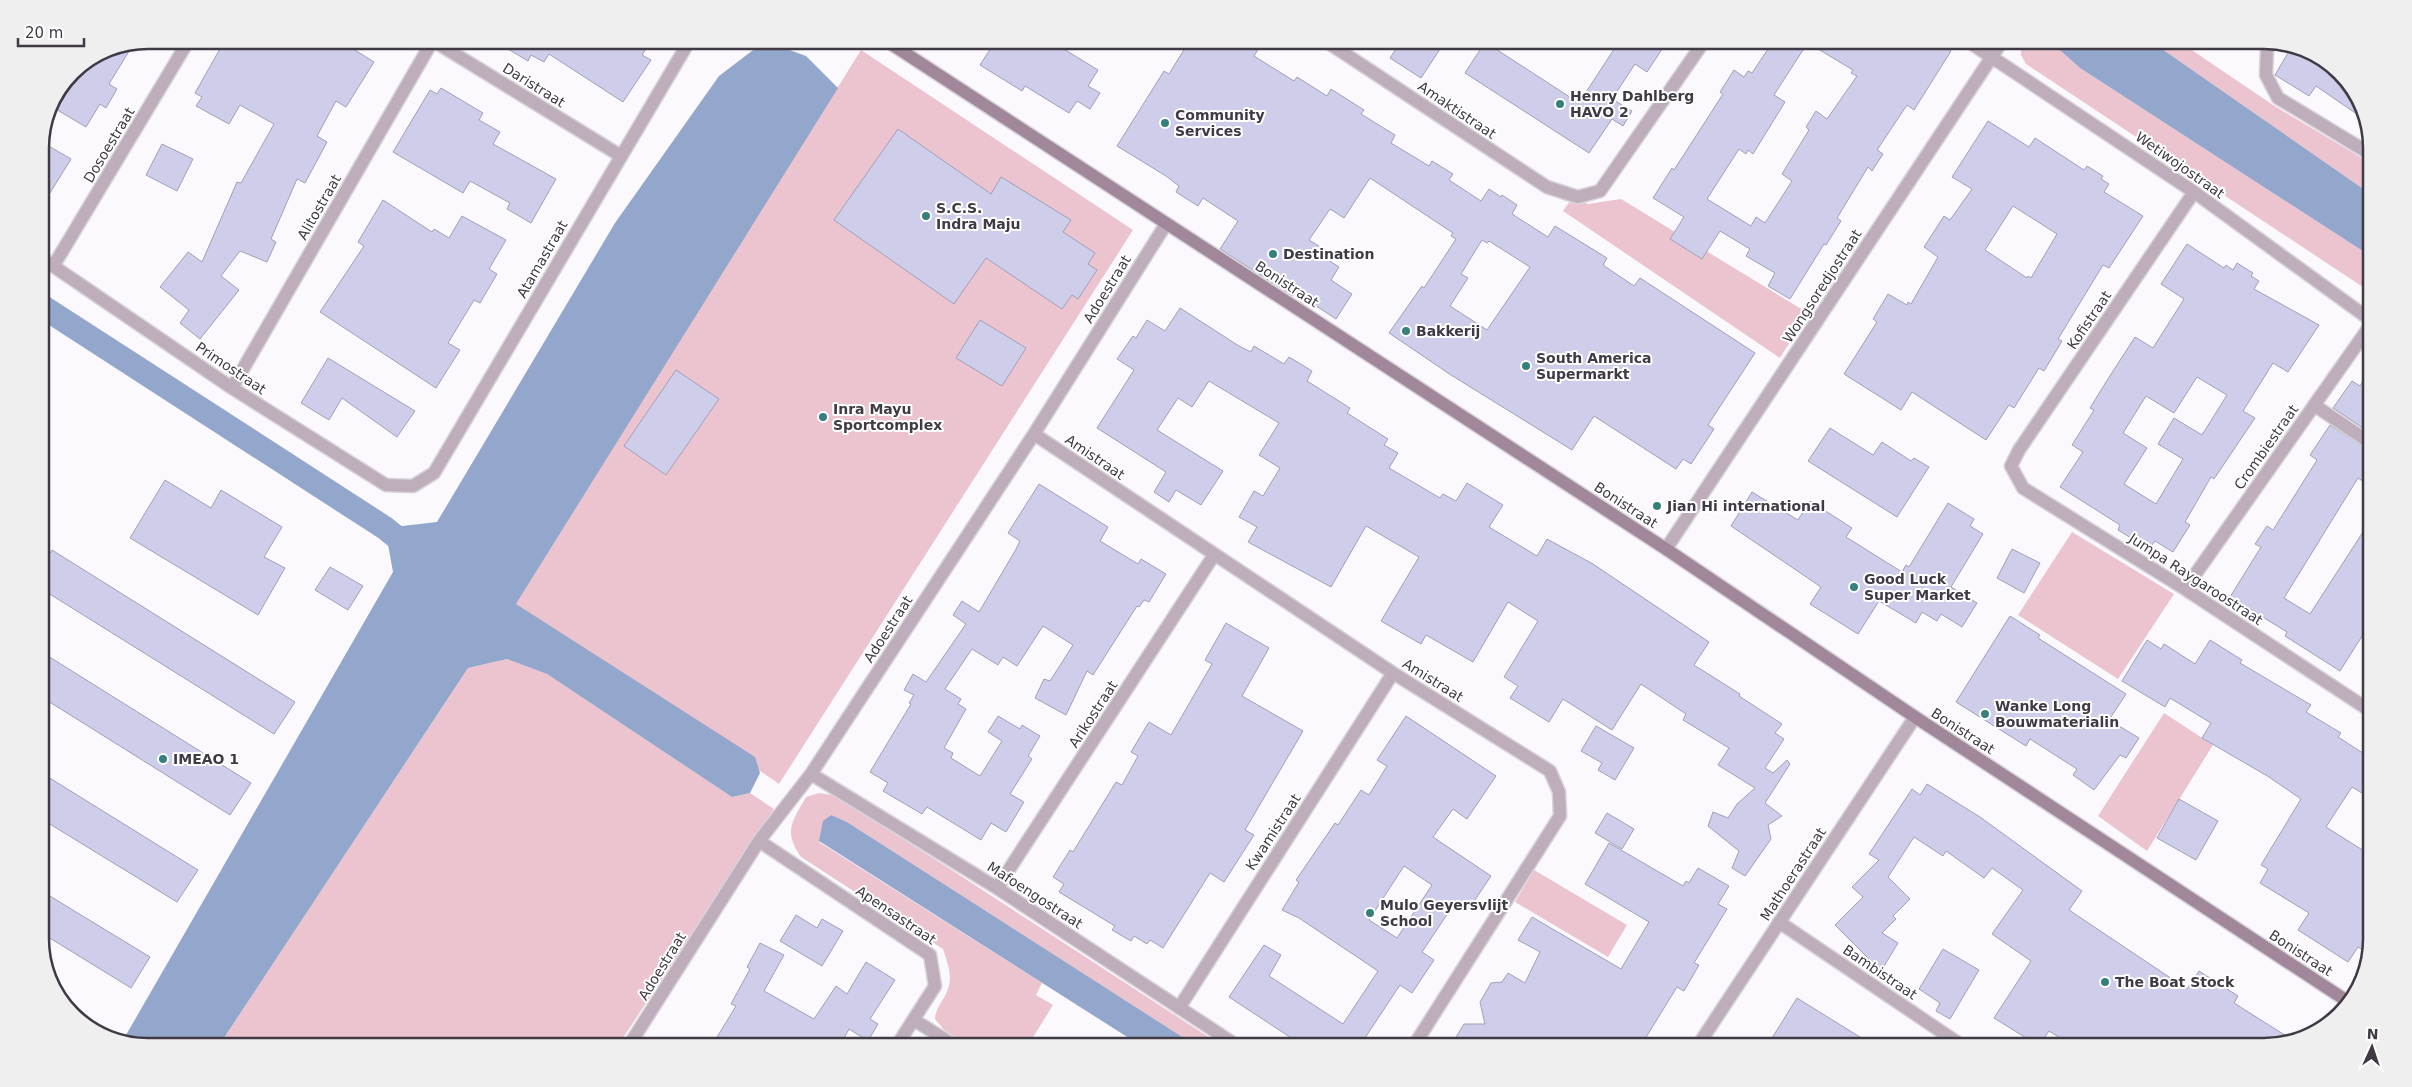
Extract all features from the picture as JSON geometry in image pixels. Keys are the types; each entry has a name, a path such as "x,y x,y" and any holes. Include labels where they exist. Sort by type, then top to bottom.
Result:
{"street":[{"name":"Dosoestraat","path":"54,265 184,49"},
{"name":"Alitostraat","path":"232,388 427,49"},
{"name":"Daristraat","path":"447,49 620,156"},
{"name":"Atamastraat","path":"413,486 434,473 685,49"},
{"name":"Bonistraat","path":"899,49 1666,549 1915,717 2344,999"},
{"name":"Amaktistraat","path":"1338,49 1547,187 1578,197 1600,191 1699,49"},
{"name":"Wetiwojostraat","path":"1981,49 2194,192 2363,315"},
{"name":"Wongsoredjostraat","path":"1666,549 1997,49"},
{"path":"2267,49 2266,75 2278,98 2363,150"},
{"name":"Kofistraat","path":"2011,466 2019,450 2194,192"},
{"name":"Adoestraat","path":"634,1038 759,841 811,774 1034,434 1166,224"},
{"name":"Primostraat","path":"49,262 232,388 386,485 413,486"},
{"name":"Crombiestraat","path":"2185,589 2363,335"},
{"path":"2314,405 2363,438"},
{"name":"Amistraat","path":"1034,434 1393,673 1550,771 1559,792 1560,816 1419,1038"},
{"name":"Jumpa Raygaroostraat","path":"2011,466 2022,488 2185,589 2363,706"},
{"name":"Arikostraat","path":"997,888 1214,555"},
{"name":"Kwamistraat","path":"1179,1008 1393,673"},
{"name":"Mathoerastraat","path":"1703,1038 1915,717"},
{"name":"Mafoengostraat","path":"811,774 997,888 1224,1038"},
{"name":"Apensastraat","path":"759,841 930,955 935,986 902,1038"},
{"name":"Bambistraat","path":"1779,922 1951,1038"},
{"path":"914,1020 943,1038"}],"shaded area":[{"path":"2021,49 2059,49 2080,68 2363,251 2363,287 2026,64 2021,55"},
{"path":"2162,49 2190,49 2273,105 2363,159 2363,189"},
{"name":"Inra Mayu Sportcomplex","path":"861,50 1133,230 779,784 516,604"},
{"path":"1572,198 1588,204 1621,199 1808,313 1780,358 1563,211"},
{"path":"2072,532 2174,594 2118,679 2018,615"},
{"path":"507,659 547,674 732,797 750,793 774,809 623,1038 224,1038 468,668"},
{"path":"2164,713 2213,745 2147,851 2098,816"},
{"path":"819,793 832,795 841,800 1210,1038 1184,1038 847,822 830,815 819,842 1042,983 1036,995 1053,1005 1033,1038 957,1038 944,1030 935,1019 950,979 943,949 801,857 795,848 791,833 792,827 806,797"},
{"path":"1534,870 1627,925 1608,957 1515,902"}],"water":[{"path":"754,49 787,49 806,56 838,88 516,604 755,757 760,773 750,793 732,797 547,674 507,659 468,668 224,1038 148,1038 126,1036 393,572 385,528 437,522 615,223 719,76"},
{"path":"2059,49 2162,49 2363,189 2363,251 2080,68"},
{"path":"831,815 847,822 1184,1038 1129,1038 819,841 823,821"}],"building":[{"path":"220,49 353,49 374,62 346,107 336,101 317,136 327,142 305,183 297,179 271,239 276,242 267,262 240,251 221,276 239,290 200,339 180,323 189,310 160,287 188,252 202,262 237,182 241,183 274,124 240,105 229,124 196,106 202,97 195,93"},
{"path":"508,49 646,49 642,55 651,60 623,102 549,54 544,62 531,55 528,61"},
{"path":"990,49 1064,49 1098,70 1088,86 1100,93 1090,109 1077,101 1069,113 1025,86 1022,91 980,65"},
{"path":"1184,49 1258,49 1254,56 1294,81 1297,77 1327,96 1331,89 1364,110 1361,114 1395,135 1391,143 1429,166 1432,161 1453,174 1449,180 1481,201 1489,189 1501,197 1502,195 1517,205 1512,214 1548,237 1555,226 1607,258 1603,265 1634,286 1640,278 1755,353 1708,425 1714,429 1691,464 1683,459 1676,469 1594,416 1572,450 1451,375 1389,333 1422,286 1424,288 1456,239 1451,236 1453,233 1370,178 1344,218 1330,209 1309,240 1322,248 1319,254 1339,267 1331,280 1352,294 1336,319 1295,292 1293,296 1220,249 1238,221 1203,198 1198,206 1176,192 1179,186 1166,176 1117,146 1164,71 1169,74","holes":["1482,240 1487,243 1489,241 1530,267 1487,330 1450,306 1468,278 1461,274"]},
{"path":"1396,49 1440,49 1421,78 1390,58"},
{"path":"1480,49 1496,49 1579,103 1614,49 1662,49 1647,72 1635,64 1612,99 1632,111 1623,126 1612,119 1589,153 1465,73"},
{"path":"1768,49 1804,49 1774,95 1785,102 1753,154 1748,150 1746,154 1739,149 1707,199 1751,226 1756,217 1765,223 1792,181 1782,174 1809,130 1806,127 1816,111 1827,119 1857,76 1851,73 1853,70 1818,49 1948,49 1951,51 1914,110 1907,105 1877,150 1883,154 1872,171 1868,167 1837,218 1841,221 1826,245 1824,244 1790,299 1768,286 1775,273 1746,256 1750,249 1720,231 1702,259 1670,239 1684,217 1653,198 1672,168 1674,170 1723,94 1720,92 1734,70 1744,77 1748,71 1752,73"},
{"path":"129,51 109,84 117,89 106,108 100,104 86,127 56,109 62,98 73,82 87,69 110,56"},
{"path":"2289,52 2302,56 2325,69 2343,87 2358,115 2316,86 2309,96 2275,75"},
{"path":"441,88 483,113 479,120 500,132 493,144 556,179 531,223 507,209 510,203 470,181 463,193 393,152 430,90 437,94"},
{"path":"1988,121 2029,147 2035,138 2084,170 2087,166 2103,176 2101,179 2109,184 2104,192 2143,216 2109,268 2103,265 2058,339 2062,341 2044,371 2039,368 2014,408 2009,405 1986,440 1912,392 1901,410 1844,374 1877,322 1873,319 1888,294 1907,305 1908,302 1911,304 1938,257 1924,247 1944,216 1950,220 1972,189 1952,177","holes":["2013,206 2057,234 2031,278 2028,276 2027,278 1985,250"]},
{"name":"S.C.S. Indra Maju","path":"898,129 991,194 1001,177 1071,220 1063,232 1095,253 1088,264 1097,270 1078,299 1072,295 1062,309 986,258 954,304 834,220"},
{"path":"162,144 193,159 177,191 146,175"},
{"path":"49,146 71,159 49,194"},
{"path":"383,200 432,232 434,229 449,238 462,216 506,240 489,269 497,274 480,303 474,300 448,343 460,350 436,388 320,312 364,246 358,242"},
{"path":"2187,244 2224,268 2226,265 2233,270 2237,263 2253,273 2251,276 2259,281 2254,289 2319,325 2288,372 2273,363 2243,411 2255,418 2214,479 2211,477 2185,522 2190,525 2173,552 2155,541 2149,549 2118,530 2120,525 2060,487 2083,452 2072,445 2094,410 2090,408 2135,337 2153,348 2184,299 2161,284","holes":["2197,377 2227,395 2202,435 2174,418 2158,444 2183,459 2156,504 2124,484 2147,448 2123,433 2146,396 2174,413"]},
{"path":"1180,308 1251,352 1254,346 1284,364 1289,357 1312,371 1307,381 1350,408 1347,413 1388,439 1384,445 1398,453 1389,468 1440,498 1443,494 1456,501 1467,483 1503,505 1489,527 1537,556 1547,539 1593,564 1709,642 1694,665 1740,694 1739,696 1782,724 1775,733 1784,739 1765,768 1773,773 1787,760 1790,764 1765,803 1782,816 1768,825 1771,839 1745,876 1732,868 1739,851 1708,826 1713,812 1728,818 1737,804 1755,788 1718,765 1729,748 1683,720 1686,714 1641,684 1612,730 1563,699 1549,722 1510,698 1518,686 1504,677 1538,621 1508,602 1473,662 1426,635 1421,644 1381,621 1419,557 1366,526 1331,587 1248,542 1257,527 1239,517 1254,491 1263,496 1280,468 1259,455 1279,423 1209,381 1192,407 1178,398 1157,430 1223,471 1201,505 1176,490 1169,502 1154,492 1166,472 1097,428 1134,370 1117,359 1133,336 1136,338 1147,320 1165,331"},
{"path":"980,320 1026,348 1002,386 956,358"},
{"path":"328,358 415,411 397,437 342,398 329,420 301,403"},
{"path":"676,370 719,399 666,475 624,446"},
{"path":"2352,381 2360,386 2363,381 2363,428 2333,408"},
{"path":"2330,425 2363,446 2363,481 2358,478 2284,598 2310,614 2363,532 2363,635 2340,671 2285,636 2287,632 2230,597 2261,547 2255,544 2267,526 2273,530 2317,460 2310,455"},
{"path":"1830,428 1873,455 1882,442 1911,461 1914,458 1929,467 1897,517 1808,461"},
{"path":"165,480 211,508 221,490 282,527 264,557 285,568 258,615 130,538"},
{"path":"1039,484 1108,527 1100,541 1138,564 1141,559 1166,574 1149,602 1144,600 1139,607 1137,606 1093,675 1087,671 1066,715 1035,698 1044,679 1050,681 1073,645 1043,626 1017,666 1003,657 998,665 972,649 945,689 961,699 958,704 966,709 944,748 953,753 951,758 980,776 1002,741 988,732 998,716 1020,729 1022,725 1040,736 1028,756 1032,759 1010,794 1024,802 1006,832 991,823 981,840 927,807 922,814 883,791 888,783 870,772 911,704 909,703 914,695 904,690 913,674 926,682 966,624 953,615 962,601 979,612 1015,551 1020,541 1008,533"},
{"path":"1752,492 1798,520 1810,501 1852,528 1846,537 1902,572 1906,565 1909,567 1948,503 1974,519 1970,526 1983,534 1951,587 1977,603 1962,627 1941,614 1937,621 1922,612 1916,623 1879,601 1858,634 1810,604 1821,587 1731,526"},
{"path":"2012,549 2040,563 2024,593 1997,578"},
{"path":"52,550 295,702 274,734 49,594 49,555"},
{"path":"330,567 363,586 348,610 315,590"},
{"path":"2010,616 2040,635 2038,638 2126,694 2109,720 2139,738 2126,758 2120,755 2094,790 2073,775 2077,769 2030,739 2026,746 1956,702"},
{"path":"1226,623 1269,648 1242,696 1303,731 1245,830 1254,835 1224,882 1210,873 1163,948 1150,940 1147,944 1134,936 1131,941 1112,930 1115,926 1059,892 1064,884 1053,877 1070,850 1073,852 1116,782 1122,785 1138,756 1131,752 1149,722 1171,735 1212,664 1205,660"},
{"path":"2147,640 2161,649 2164,644 2195,664 2210,640 2242,660 2240,663 2311,705 2306,712 2341,733 2338,737 2363,753 2363,794 2352,787 2326,827 2363,850 2362,950 2358,947 2348,962 2298,930 2309,913 2260,883 2268,869 2261,865 2301,799 2269,777 2202,738 2211,723 2170,698 2165,707 2122,681"},
{"path":"49,657 251,783 230,815 49,702"},
{"path":"1406,716 1496,776 1467,819 1453,809 1433,837 1491,876 1469,909 1456,901 1422,952 1434,960 1412,993 1400,985 1365,1038 1291,1038 1229,997 1264,945 1281,955 1269,976 1343,1024 1378,971 1299,918 1282,910 1299,882 1296,880 1335,823 1338,825 1361,790 1369,795 1387,766 1377,760","holes":["1404,866 1432,885 1397,938 1369,920"]},
{"path":"1596,726 1634,748 1615,780 1598,770 1602,763 1581,751"},
{"path":"49,778 198,870 177,902 49,824"},
{"path":"1927,784 1980,817 2082,891 2069,910 2187,989 2199,971 2238,996 2234,1003 2286,1036 2264,1038 2060,1038 2049,1031 2044,1038 2026,1038 1994,1018 2031,961 1992,934 2023,890 1992,868 1984,878 1946,851 1943,856 1914,837 1888,877 1910,899 1893,916 1896,919 1882,933 1898,943 1881,971 1835,925 1863,897 1852,887 1879,860 1869,854 1912,789 1920,795"},
{"path":"2179,799 2218,821 2196,860 2157,838"},
{"path":"1607,813 1634,829 1622,849 1595,833"},
{"path":"1609,843 1683,886 1686,881 1689,883 1698,868 1729,886 1718,904 1727,909 1694,963 1699,965 1684,991 1677,987 1646,1038 1455,1038 1464,1024 1485,1024 1480,1002 1491,983 1502,982 1508,973 1525,983 1540,952 1518,940 1532,917 1621,969 1649,922 1585,884"},
{"path":"49,895 150,957 131,988 49,938"},
{"path":"796,915 817,928 822,919 843,931 822,966 780,941"},
{"path":"760,943 784,955 764,991 814,1019 836,986 847,994 866,962 895,980 870,1019 878,1024 870,1038 863,1038 849,1029 844,1038 716,1038 736,1006 731,1004 750,969 747,967"},
{"path":"1943,949 1979,970 1950,1019 1936,1011 1940,1003 1919,989"},
{"path":"1797,998 1861,1038 1772,1038"}],"waterway":[{"path":"49,311 385,528 411,549"}],"place":[{"name":"Henry Dahlberg HAVO 2","path":"1560,104"},
{"name":"Community Services","path":"1165,123"},
{"name":"S.C.S. Indra Maju","path":"926,216"},
{"name":"Destination","path":"1273,254"},
{"name":"Bakkerij","path":"1406,331"},
{"name":"South America Supermarkt","path":"1526,366"},
{"name":"Inra Mayu Sportcomplex","path":"823,417"},
{"name":"Jian Hi international","path":"1657,506"},
{"name":"Good Luck Super Market","path":"1854,587"},
{"name":"Wanke Long Bouwmaterialin","path":"1985,714"},
{"name":"IMEAO 1","path":"163,759"},
{"name":"Mulo Geyersvlijt School","path":"1370,913"},
{"name":"The Boat Stock","path":"2105,982"}]}
